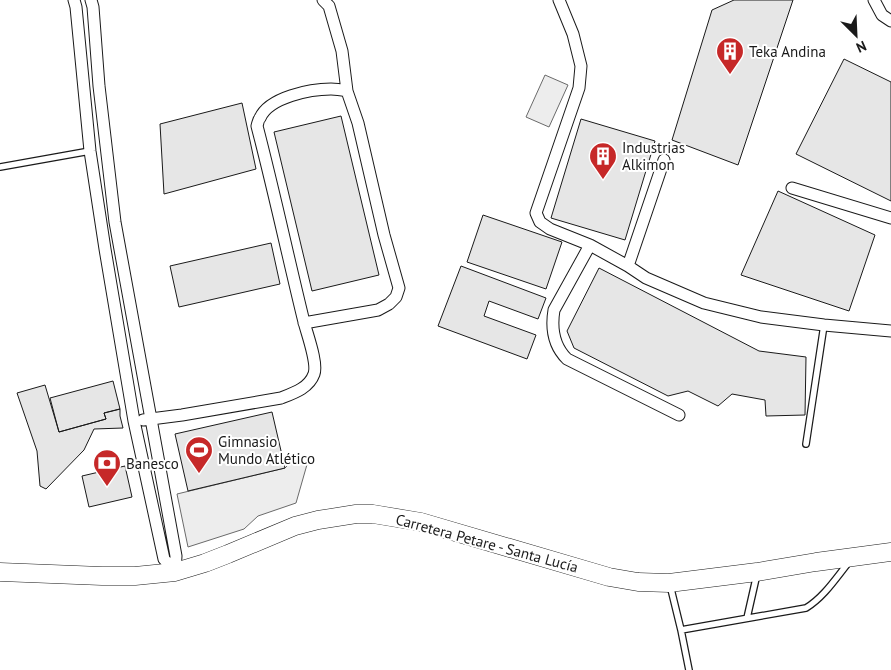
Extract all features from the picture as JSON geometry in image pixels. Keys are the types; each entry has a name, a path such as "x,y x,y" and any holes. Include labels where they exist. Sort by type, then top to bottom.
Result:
{"main road":[{"name":"Carretera Petare - Santa Lucía","path":"0,572 135,576 175,572 205,563 295,526 356,514 373,514 421,522 609,577 638,582 669,583 757,572 888,551"}],"street":[{"path":"74,0 90,151 134,421 164,559 175,572"},
{"path":"91,0 115,222 176,556 175,572"},
{"path":"304,323 378,310 389,304 396,297 398,288 358,123 347,91 342,51 335,23 328,6 323,0"},
{"path":"559,0 573,34 581,66 579,88 536,213 540,222 550,229 590,245 646,278 704,303 761,318 891,331"},
{"path":"874,0 882,15 891,21"},
{"path":"134,421 281,398 296,392 309,383 314,374 315,366 257,126 260,117 268,107 284,98 304,91 332,89 347,91"},
{"path":"628,266 664,160"},
{"path":"792,188 891,218"},
{"path":"590,245 554,310 553,330 560,352 567,359 679,414"}],"lane":[{"path":"0,167 90,151"},
{"path":"806,444 824,325"},
{"path":"681,630 806,608 821,596 853,557"},
{"path":"747,618 757,572"},
{"path":"669,583 689,670"}],"shaded area":[{"path":"545,75 568,85 549,127 526,117"},
{"path":"308,461 296,503 258,516 244,529 188,547 177,494"}],"building":[{"name":"Teka Andina","path":"734,0 793,0 738,165 672,140 712,10"},
{"path":"844,59 891,82 891,201 796,154"},
{"path":"242,103 256,169 164,194 160,124"},
{"path":"341,116 379,275 312,291 274,132"},
{"name":"Industrias Alkimon","path":"581,119 655,141 625,240 551,218"},
{"path":"778,191 875,235 849,311 741,275"},
{"path":"483,215 562,242 546,289 467,262"},
{"path":"271,243 280,284 179,307 170,266"},
{"path":"461,266 546,298 538,319 489,301 484,316 536,335 527,359 438,326"},
{"path":"599,268 759,351 806,357 805,415 766,416 765,400 732,394 718,406 688,391 668,396 574,348 567,331"},
{"path":"113,381 120,409 104,413 106,419 59,432 50,398"},
{"path":"45,385 59,432 106,419 104,413 120,409 123,428 94,429 84,450 46,489 40,486 37,451 17,393"},
{"path":"272,412 285,468 188,491 175,434"},
{"name":"Banesco","path":"125,466 132,497 89,507 82,476"}],"place":[{"name":"Teka Andina","path":"730,75"},
{"name":"Industrias Alkimon","path":"603,180"},
{"name":"Gimnasio Mundo Atlético","path":"199,474"},
{"name":"Banesco","path":"107,487"}]}
